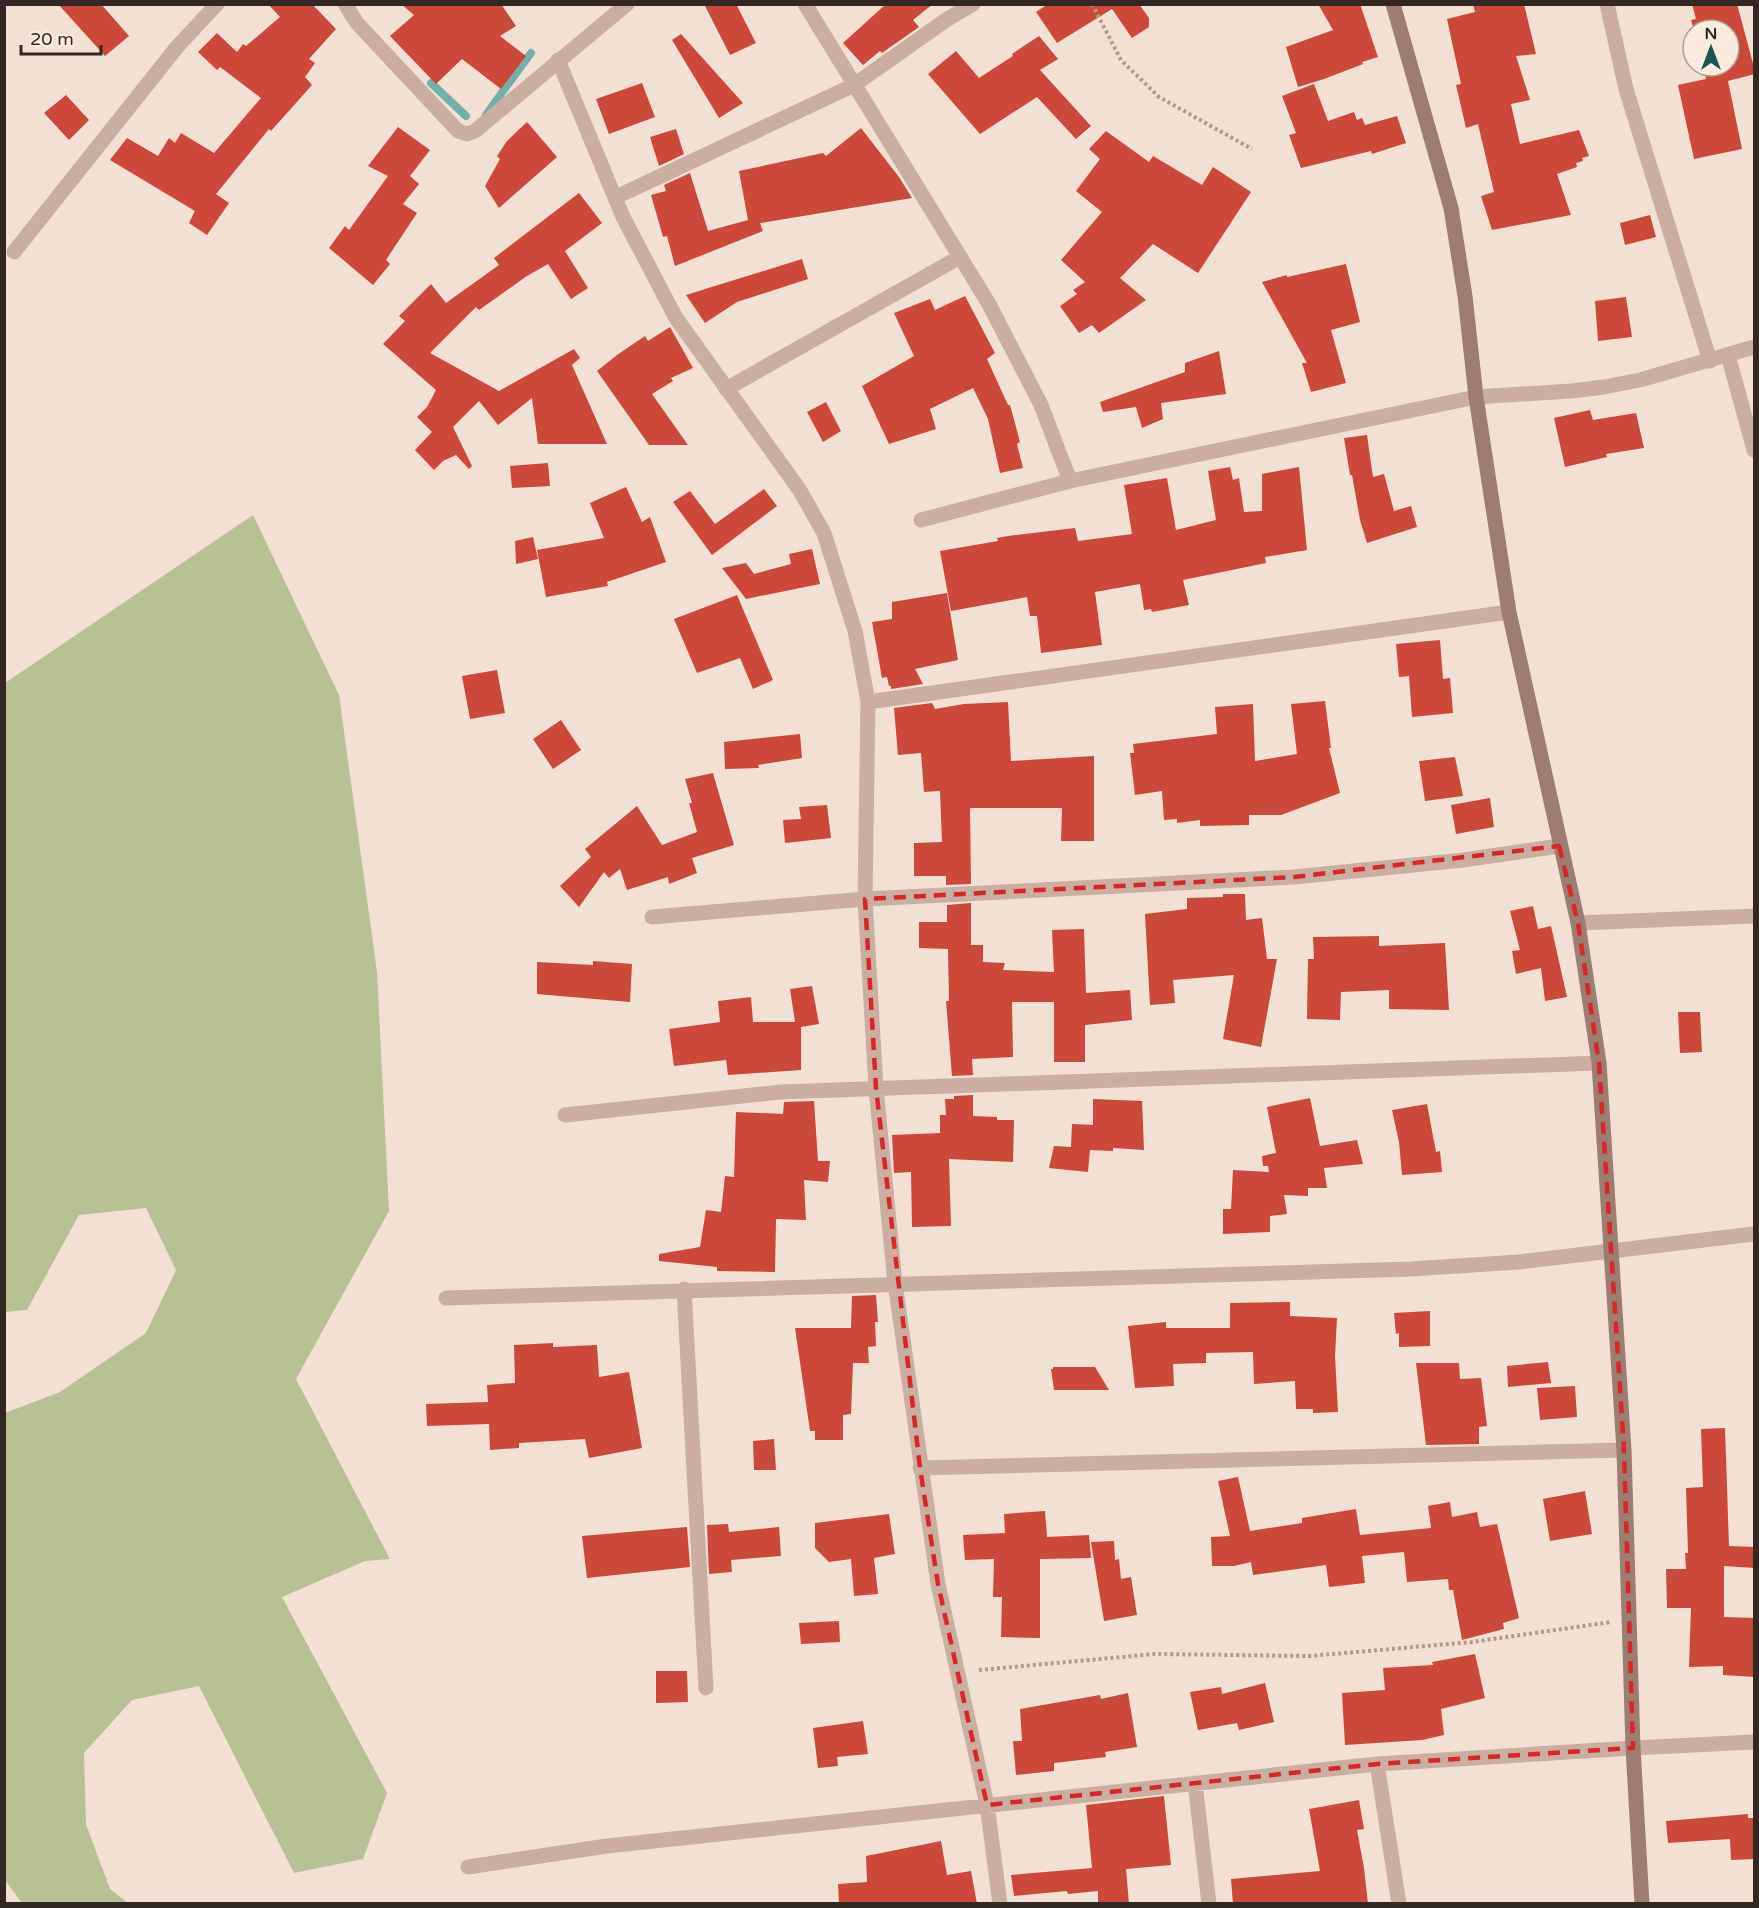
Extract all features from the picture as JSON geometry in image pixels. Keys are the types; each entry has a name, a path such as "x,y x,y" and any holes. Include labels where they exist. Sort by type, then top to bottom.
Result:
{"main road":[{"path":"1393,4 1451,208 1465,296 1476,397 1509,612 1578,923 1599,1063 1624,1450 1633,1748 1642,1904"}],"street":[{"path":"14,252 177,47 217,4"},
{"path":"345,4 357,23 458,131 467,134 475,131 627,4"},
{"path":"805,4 989,304 1041,405 1070,481"},
{"path":"616,197 854,85 946,20 973,4"},
{"path":"1607,4 1626,89 1710,361"},
{"path":"558,60 623,217 676,318 799,489 824,533 855,631 868,702 865,899 876,1088 895,1283 938,1584 987,1805 1000,1904"},
{"path":"726,389 960,256"},
{"path":"921,520 1070,481 1476,397 1604,387 1640,380 1755,347"},
{"path":"1728,355 1755,450"},
{"path":"868,702 1509,612"},
{"path":"652,917 865,899 1294,877 1463,860 1560,846"},
{"path":"1578,923 1755,916"},
{"path":"565,1115 780,1092 1599,1063"},
{"path":"446,1298 684,1289 1411,1269 1519,1262 1755,1234"},
{"path":"684,1289 706,1688"},
{"path":"920,1468 1624,1450"},
{"path":"468,1868 607,1846 1377,1764 1755,1742"},
{"path":"1377,1764 1399,1904"},
{"path":"1195,1784 1209,1904"}],"path":[{"path":"1092,4 1121,60 1160,97 1252,149"},
{"path":"957,1672 1155,1654 1310,1656 1472,1642 1629,1620"}],"highlighted area":[{"path":"1559,846 1578,923 1599,1063 1624,1450 1633,1748 1377,1764 987,1805 938,1584 920,1468 876,1088 865,899 1294,877"}],"green space":[{"path":"253,515 339,695 377,972 389,1211 296,1379 390,1559 365,1561 282,1597 387,1793 363,1859 294,1873 199,1686 132,1700 84,1753 86,1824 110,1889 128,1903 22,1903 4,1879 5,1413 60,1392 146,1333 176,1270 146,1208 79,1215 27,1310 5,1312 5,683"}],"building":[{"path":"58,4 101,4 129,36 105,56"},
{"path":"268,4 312,4 336,29 309,59 315,63 305,77 312,85 271,131 269,129 216,194 229,203 207,235 189,223 195,211 110,160 127,138 158,156 169,138 175,143 181,133 214,153 261,98 220,67 217,70 198,52 217,33 237,52 243,44 246,46 280,17"},
{"path":"401,4 501,4 516,26 500,36 526,56 501,89 462,59 436,84 390,36 414,15"},
{"path":"704,4 736,4 756,43 730,55"},
{"path":"886,4 933,4 913,20 919,27 882,53 880,51 863,65 843,43"},
{"path":"1048,4 1139,4 1149,18 1149,27 1132,38 1112,9 1057,43 1036,12"},
{"path":"1318,4 1360,4 1378,57 1298,87 1286,47 1333,30"},
{"path":"1473,4 1524,4 1536,54 1516,56 1530,100 1511,104 1520,144 1579,130 1589,156 1576,163 1577,167 1557,174 1571,215 1492,230 1481,196 1494,192 1478,124 1466,128 1456,85 1461,84 1447,19 1475,12"},
{"path":"1692,4 1737,4 1741,18 1696,18"},
{"path":"1741,19 1755,71 1755,74 1741,78"},
{"path":"681,34 743,103 719,118 672,40"},
{"path":"1039,36 1058,59 1040,70 1091,126 1076,139 1037,97 980,134 928,74 956,51 979,78"},
{"path":"1740,78 1728,81 1742,149 1694,159 1678,85 1706,79"},
{"path":"642,83 655,117 609,134 596,99"},
{"path":"1314,84 1328,121 1354,112 1357,120 1362,118 1365,125 1397,116 1406,143 1372,154 1371,151 1301,168 1289,135 1296,133 1282,96"},
{"path":"66,95 89,120 69,140 44,113"},
{"path":"527,122 557,157 499,208 485,186 500,159 497,156 507,141"},
{"path":"398,127 430,150 410,176 419,184 403,204 417,213 386,260 390,264 373,285 329,248 345,226 349,230 388,176 368,166"},
{"path":"861,128 899,177 912,198 760,223 763,231 675,266 667,236 663,237 651,195 666,191 664,185 690,173 708,231 748,220 739,171 823,153 826,156"},
{"path":"676,129 684,154 659,166 650,137"},
{"path":"1106,131 1149,162 1153,156 1202,185 1213,167 1251,192 1198,273 1153,244 1120,278 1146,300 1099,333 1092,325 1079,333 1060,306 1077,294 1073,290 1085,282 1061,260 1102,212 1076,191 1100,159 1089,149"},
{"path":"579,193 602,223 565,251 588,288 571,299 548,264 479,310 476,307 430,353 499,391 574,349 580,358 572,365 607,444 538,444 532,398 498,425 479,401 453,427 472,466 469,469 456,455 443,461 434,470 415,450 432,432 417,417 427,407 436,390 383,344 405,321 399,316 431,284 446,303 499,265 494,258"},
{"path":"1650,215 1656,237 1625,245 1620,223"},
{"path":"802,259 808,279 737,302 705,323 686,295"},
{"path":"1346,264 1360,322 1331,330 1346,383 1311,392 1302,363 1307,363 1262,282"},
{"path":"965,296 995,353 987,359 1010,405 1020,442 1017,444 1023,468 1000,473 988,419 973,388 930,409 936,429 889,444 862,386 914,356 894,313 930,299 935,310"},
{"path":"1626,297 1632,337 1598,341 1595,301"},
{"path":"670,327 693,368 671,378 673,381 652,394 688,445 649,445 597,371 645,336 648,341"},
{"path":"1219,351 1226,394 1161,403 1163,419 1142,428 1136,407 1103,412 1100,402 1185,372 1185,363"},
{"path":"826,402 841,431 823,442 807,412"},
{"path":"1590,410 1593,420 1636,413 1644,448 1606,454 1607,457 1565,467 1554,418"},
{"path":"1367,435 1373,477 1384,474 1394,511 1411,506 1417,527 1367,543 1360,520 1352,475 1350,475 1344,438"},
{"path":"548,463 550,486 512,488 510,466"},
{"path":"1230,467 1233,480 1239,478 1244,512 1262,511 1262,474 1299,467 1307,550 1265,557 1266,563 1183,580 1189,605 1152,612 1151,609 1144,610 1140,584 1095,592 1102,645 1041,653 1037,616 1030,616 1027,597 951,611 940,551 998,541 997,538 1008,536 1075,528 1078,541 1132,534 1124,485 1167,478 1176,530 1216,520 1208,471"},
{"path":"626,487 642,522 650,517 666,562 607,582 608,586 546,597 537,550 604,538 590,503"},
{"path":"764,489 777,506 712,555 673,502 690,491 715,524"},
{"path":"533,537 538,559 516,564 515,541"},
{"path":"812,549 820,584 746,599 722,568 746,563 754,574 791,564 789,554"},
{"path":"947,593 958,660 915,669 923,684 891,689 887,677 882,678 872,622 892,619 892,602"},
{"path":"737,595 773,680 753,689 740,658 697,673 674,619"},
{"path":"1440,640 1443,679 1450,678 1453,713 1412,717 1409,676 1399,677 1396,644"},
{"path":"497,670 505,713 470,719 462,676"},
{"path":"1325,701 1331,748 1329,748 1340,793 1281,815 1249,815 1249,825 1200,826 1200,820 1177,823 1177,819 1164,820 1162,791 1135,795 1130,753 1134,753 1133,744 1217,734 1215,707 1253,704 1255,761 1297,754 1291,704"},
{"path":"1008,702 1011,761 1094,756 1094,841 1061,841 1062,808 970,808 971,884 946,885 946,876 914,876 914,843 942,842 940,791 924,792 921,753 898,755 894,708 932,703 935,709 964,704"},
{"path":"561,720 581,750 553,769 533,739"},
{"path":"800,734 802,758 758,765 759,768 725,769 724,742"},
{"path":"1455,757 1463,796 1425,801 1419,761"},
{"path":"713,773 734,845 692,858 697,873 669,884 668,877 627,890 620,869 609,878 604,872 579,907 560,886 591,857 585,849 637,806 662,845 697,832 685,779"},
{"path":"1490,798 1494,827 1456,834 1451,805"},
{"path":"827,805 831,838 785,843 783,820 801,819 799,807"},
{"path":"1223,894 1245,894 1246,920 1262,918 1267,959 1277,959 1261,1047 1223,1039 1234,975 1173,980 1175,1003 1150,1005 1145,914 1187,909 1187,898 1223,897"},
{"path":"971,903 971,945 983,945 983,962 1005,963 1003,970 1054,972 1052,930 1084,929 1086,993 1130,990 1132,1020 1085,1025 1085,1062 1054,1062 1054,1002 1012,1002 1013,1057 972,1059 973,1075 952,1076 946,1001 949,1001 948,949 919,948 919,922 947,922 947,905"},
{"path":"1533,906 1538,929 1551,926 1567,997 1545,1001 1541,968 1516,974 1512,951 1520,950 1510,911"},
{"path":"1379,936 1379,946 1445,943 1449,1010 1389,1009 1389,990 1341,992 1340,1020 1307,1019 1308,959 1314,959 1313,937"},
{"path":"593,961 632,964 630,1002 537,994 537,962 593,965"},
{"path":"812,986 819,1024 801,1027 801,1070 728,1075 726,1060 674,1066 669,1029 720,1022 718,1001 751,997 753,1022 795,1022 790,989"},
{"path":"1678,1012 1700,1012 1702,1052 1680,1053"},
{"path":"973,1095 973,1116 1014,1120 1013,1162 949,1159 951,1226 912,1227 911,1172 894,1173 892,1135 940,1133 940,1115 946,1115 945,1099"},
{"path":"1310,1098 1320,1146 1357,1140 1363,1164 1324,1168 1327,1188 1308,1188 1308,1196 1284,1195 1287,1214 1270,1216 1270,1232 1223,1234 1223,1209 1231,1209 1233,1170 1269,1172 1268,1166 1263,1166 1262,1156 1276,1153 1267,1107"},
{"path":"1093,1099 1142,1101 1144,1150 1113,1148 1113,1151 1090,1150 1088,1172 1049,1168 1054,1146 1071,1147 1072,1124 1093,1125"},
{"path":"814,1101 818,1161 830,1161 828,1182 804,1180 806,1220 776,1219 775,1272 717,1271 717,1267 659,1261 659,1254 700,1247 706,1210 721,1212 725,1176 734,1177 736,1112 783,1114 784,1102"},
{"path":"1427,1104 1436,1152 1440,1151 1442,1172 1402,1175 1399,1142 1392,1110"},
{"path":"876,1295 878,1322 875,1322 876,1346 868,1347 869,1363 853,1363 851,1414 843,1415 843,1440 815,1440 815,1431 810,1431 795,1328 851,1328 852,1296"},
{"path":"1290,1302 1290,1316 1337,1318 1335,1356 1338,1412 1313,1413 1313,1409 1296,1409 1295,1381 1254,1384 1253,1352 1206,1353 1206,1363 1173,1364 1174,1386 1135,1388 1128,1326 1166,1322 1166,1328 1230,1328 1230,1303"},
{"path":"1430,1311 1430,1346 1399,1347 1399,1333 1396,1334 1394,1313"},
{"path":"553,1343 553,1347 597,1345 599,1377 629,1372 642,1448 589,1458 585,1439 519,1443 519,1448 490,1450 489,1424 427,1426 426,1404 488,1402 487,1385 515,1383 514,1345"},
{"path":"1548,1362 1551,1383 1508,1387 1507,1366"},
{"path":"1416,1363 1459,1363 1460,1379 1481,1378 1487,1426 1479,1427 1479,1444 1426,1445"},
{"path":"1053,1367 1095,1367 1109,1390 1054,1390 1051,1369"},
{"path":"1575,1386 1577,1417 1540,1420 1537,1388"},
{"path":"1725,1428 1729,1546 1755,1547 1755,1568 1724,1566 1724,1617 1755,1618 1755,1677 1723,1675 1723,1666 1689,1667 1691,1608 1667,1608 1666,1569 1686,1569 1685,1553 1688,1553 1686,1488 1703,1487 1701,1429"},
{"path":"774,1439 776,1470 754,1470 753,1441"},
{"path":"1238,1477 1250,1531 1302,1523 1302,1518 1356,1509 1360,1535 1431,1528 1428,1506 1450,1502 1452,1517 1477,1512 1480,1527 1497,1524 1519,1618 1503,1623 1504,1629 1462,1640 1453,1590 1449,1590 1448,1579 1407,1582 1404,1552 1362,1556 1365,1583 1329,1587 1326,1565 1253,1575 1251,1562 1234,1566 1212,1566 1211,1537 1230,1536 1218,1481"},
{"path":"1585,1491 1592,1534 1550,1541 1543,1499"},
{"path":"1045,1511 1047,1537 1089,1535 1091,1558 1040,1559 1040,1638 1001,1637 1002,1597 993,1597 994,1559 965,1560 963,1535 1005,1533 1004,1514"},
{"path":"889,1514 895,1554 874,1558 878,1594 854,1596 851,1559 829,1562 815,1548 815,1523"},
{"path":"728,1524 729,1532 779,1527 781,1556 731,1560 732,1572 709,1574 707,1525"},
{"path":"687,1527 690,1567 587,1578 582,1536"},
{"path":"1114,1541 1115,1560 1119,1559 1121,1579 1131,1577 1137,1615 1104,1621 1091,1542"},
{"path":"839,1621 840,1642 801,1644 799,1623"},
{"path":"1475,1654 1485,1698 1441,1709 1444,1735 1422,1740 1345,1745 1342,1693 1385,1690 1383,1668 1433,1665 1432,1662"},
{"path":"656,1671 687,1671 688,1702 656,1703"},
{"path":"1265,1683 1274,1722 1239,1730 1237,1723 1198,1730 1190,1692 1221,1687 1222,1694"},
{"path":"1128,1693 1137,1747 1105,1752 1106,1757 1054,1763 1054,1771 1016,1775 1013,1741 1022,1741 1020,1709 1100,1695 1101,1699"},
{"path":"863,1721 868,1754 837,1757 838,1766 818,1768 813,1728"},
{"path":"1164,1796 1171,1865 1126,1869 1129,1904 1098,1904 1098,1891 1068,1894 1067,1891 1014,1896 1011,1875 1092,1868 1086,1805"},
{"path":"1359,1800 1364,1829 1357,1830 1368,1904 1233,1904 1231,1879 1320,1871 1309,1809"},
{"path":"1748,1814 1748,1818 1755,1818 1755,1859 1731,1860 1730,1839 1668,1843 1666,1821"},
{"path":"941,1841 947,1875 971,1871 977,1904 839,1904 838,1884 867,1882 866,1856"}],"waterway":[{"path":"503,91 531,53"},
{"path":"431,83 466,116"},
{"path":"486,115 503,91"}]}
